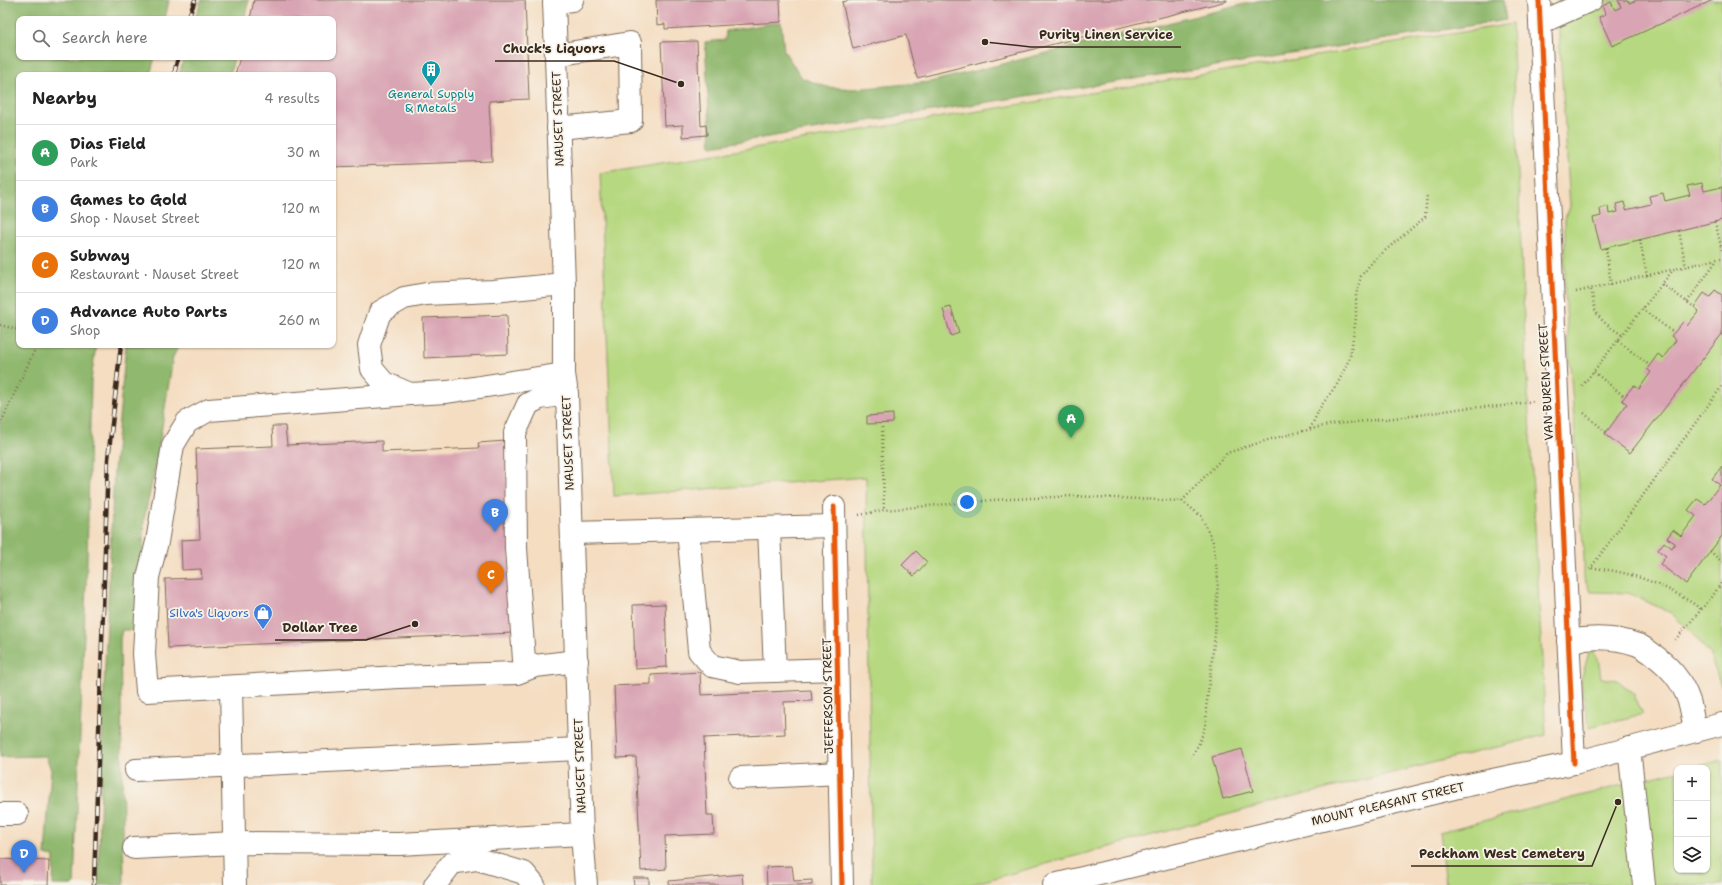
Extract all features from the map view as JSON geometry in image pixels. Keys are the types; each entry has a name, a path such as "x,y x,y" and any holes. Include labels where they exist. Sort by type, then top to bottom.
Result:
{"main road":[{"name":"VAN BUREN STREET","path":"1539,0 1552,297 1562,406 1566,602 1574,763"},
{"path":"1540,23 1591,0"},
{"name":"NAUSET STREET","path":"560,1 556,55 564,284 565,384 572,533 582,834 586,885"},
{"path":"556,55 630,43 631,121 558,128"},
{"path":"410,394 384,383 372,369 369,345 380,312 404,298 426,294 492,291 564,284"},
{"path":"565,384 410,394 209,410 188,422 173,445 157,542 148,577 144,654 147,691 399,677 517,673 529,663 576,661"},
{"path":"529,663 516,548 515,433 528,404 565,384"},
{"name":"JEFFERSON STREET","path":"770,528 834,516 842,885"},
{"path":"572,533 770,528 775,671"},
{"path":"688,530 699,651 712,666 740,672 837,669"},
{"path":"1568,641 1584,638 1606,638 1640,645 1672,670 1683,687 1689,702 1695,731"},
{"path":"231,687 235,885"},
{"name":"MOUNT PLEASANT STREET","path":"1054,885 1454,788 1574,763 1722,724"},
{"path":"136,770 579,748"},
{"path":"1629,748 1644,885"},
{"path":"740,778 840,774"},
{"path":"134,848 235,843 399,844 582,834"},
{"path":"435,885 452,863 477,859 524,873 534,885"}],"path":[{"path":"1309,430 1321,406 1338,383 1350,357 1356,318 1356,295 1361,276 1374,260 1425,217 1427,194"},
{"path":"1715,222 1722,250"},
{"path":"1679,231 1686,267"},
{"path":"1640,240 1647,276"},
{"path":"1606,248 1611,285"},
{"path":"1552,297 1591,290 1722,258"},
{"path":"1687,302 1717,259"},
{"path":"1562,406 1594,372 1673,270"},
{"path":"1662,284 1694,307"},
{"path":"1591,290 1595,310 1599,316 1604,322 1622,335"},
{"path":"1642,309 1674,333"},
{"path":"0,325 16,329"},
{"path":"1618,341 1649,365"},
{"path":"0,424 36,348"},
{"path":"1594,372 1624,397"},
{"path":"1566,602 1722,386"},
{"path":"1182,501 1227,453 1271,439 1328,425 1412,416 1464,408 1503,406 1562,406 1606,432"},
{"path":"882,424 884,510"},
{"path":"856,515 884,510 992,500 1073,496 1182,501 1201,516 1213,542 1218,579 1215,634 1206,709 1207,716 1198,746 1191,757"},
{"path":"1710,551 1722,562"},
{"path":"1591,568 1608,569 1646,579 1680,596 1701,609"},
{"path":"1659,659 1722,582"}],"green space":[{"path":"0,0 169,0 166,16 16,16 16,60 154,60 151,72 16,72 16,348 96,348 91,381 87,560 74,885 53,885 54,857 45,855 51,770 46,756 0,757"},
{"path":"201,0 249,0 245,16 196,16"},
{"path":"1261,0 1503,0 1506,20 711,146 705,42 725,40 726,31 781,22 784,51 802,78 827,87 854,89 930,82"},
{"path":"1557,0 1722,0 1722,688 1709,653 1693,634 1671,613 1628,593 1591,592 1584,579 1584,558 1565,295 1565,218 1570,207"},
{"path":"1512,24 1524,321 1546,735 1270,803 969,885 872,885 866,477 614,496 600,173"},
{"path":"183,60 233,60 231,72 180,72"},
{"path":"126,348 178,348 173,357 156,464 144,519 141,601 137,630 122,630 120,639 124,885 98,885 104,686 114,471"},
{"path":"1590,649 1598,658 1601,678 1617,680 1633,693 1643,714 1589,727 1581,680"},
{"path":"1722,760 1722,885 1446,885 1440,832 1674,772 1674,873 1710,873 1710,765 1703,765"}],"building":[{"name":"General Supply & Metals","path":"254,0 525,0 529,99 489,101 492,161 336,167 336,72 236,72 239,60 336,60 336,16 251,16"},
{"path":"656,0 780,0 781,22 665,29 665,24 657,25"},
{"path":"851,0 1227,1 917,78 906,35 853,49 842,2"},
{"path":"1618,0 1628,0 1629,3 1637,0 1713,0 1612,46 1599,17 1606,14 1602,6 1611,2 1615,10 1621,7"},
{"path":"697,41 701,126 706,125 707,135 683,137 683,125 665,126 661,42"},
{"path":"1702,183 1704,191 1722,187 1722,220 1601,249 1593,218 1601,216 1600,209 1608,206 1609,214 1618,212 1616,204 1624,202 1626,210 1651,204 1649,196 1663,193 1665,201 1690,195 1687,186"},
{"path":"1715,290 1722,295 1722,334 1630,453 1605,434 1627,404 1622,400 1634,385 1639,389 1651,372 1647,369 1658,354 1663,358 1676,340 1671,336 1683,322 1687,326 1699,311 1694,307 1704,293 1710,297"},
{"path":"951,307 959,333 951,336 943,309"},
{"path":"507,315 508,354 424,358 423,318"},
{"path":"893,414 893,423 867,424 867,416"},
{"path":"272,426 285,426 287,445 382,441 382,452 479,448 478,443 505,441 513,633 168,648 165,579 202,578 201,569 182,570 181,540 200,539 196,449 273,446"},
{"path":"1722,466 1722,536 1686,584 1660,564 1666,556 1658,550 1664,542 1672,548 1675,543 1667,538 1673,530 1681,536 1696,516 1688,510 1697,499 1705,504 1720,485 1712,479"},
{"path":"916,551 927,562 914,576 902,565"},
{"path":"665,604 667,667 635,669 633,605"},
{"path":"700,672 701,695 811,690 812,701 784,702 785,734 704,738 707,815 713,815 714,834 665,836 666,869 641,871 636,757 617,758 614,686 651,684 651,675"},
{"path":"1242,749 1253,791 1223,799 1212,757"},
{"path":"0,859 49,861 48,885 0,885"},
{"path":"792,866 794,881 812,880 812,885 767,885 766,867"},
{"path":"742,874 743,885 669,885 669,881"},
{"path":"633,878 649,878 649,885 634,885"}],"railway":[{"path":"189,16 195,0"},
{"path":"175,72 177,60"},
{"path":"94,885 108,459 121,348"}],"cycle path":[{"path":"1539,0 1574,763"},
{"path":"834,507 842,885"}],"place":[{"name":"Purity Linen Service","path":"985,42"},
{"name":"Chuck's Liquors","path":"681,84"},
{"name":"General Supply & Metals","path":"431,87"},
{"name":"Dias Field","path":"1071,438"},
{"name":"Games to Gold","path":"495,532"},
{"name":"Subway","path":"491,594"},
{"name":"Dollar Tree","path":"415,624"},
{"name":"Silva's Liquors","path":"263,630"},
{"name":"Peckham West Cemetery","path":"1618,802"},
{"name":"Advance Auto Parts","path":"24,873"}]}
